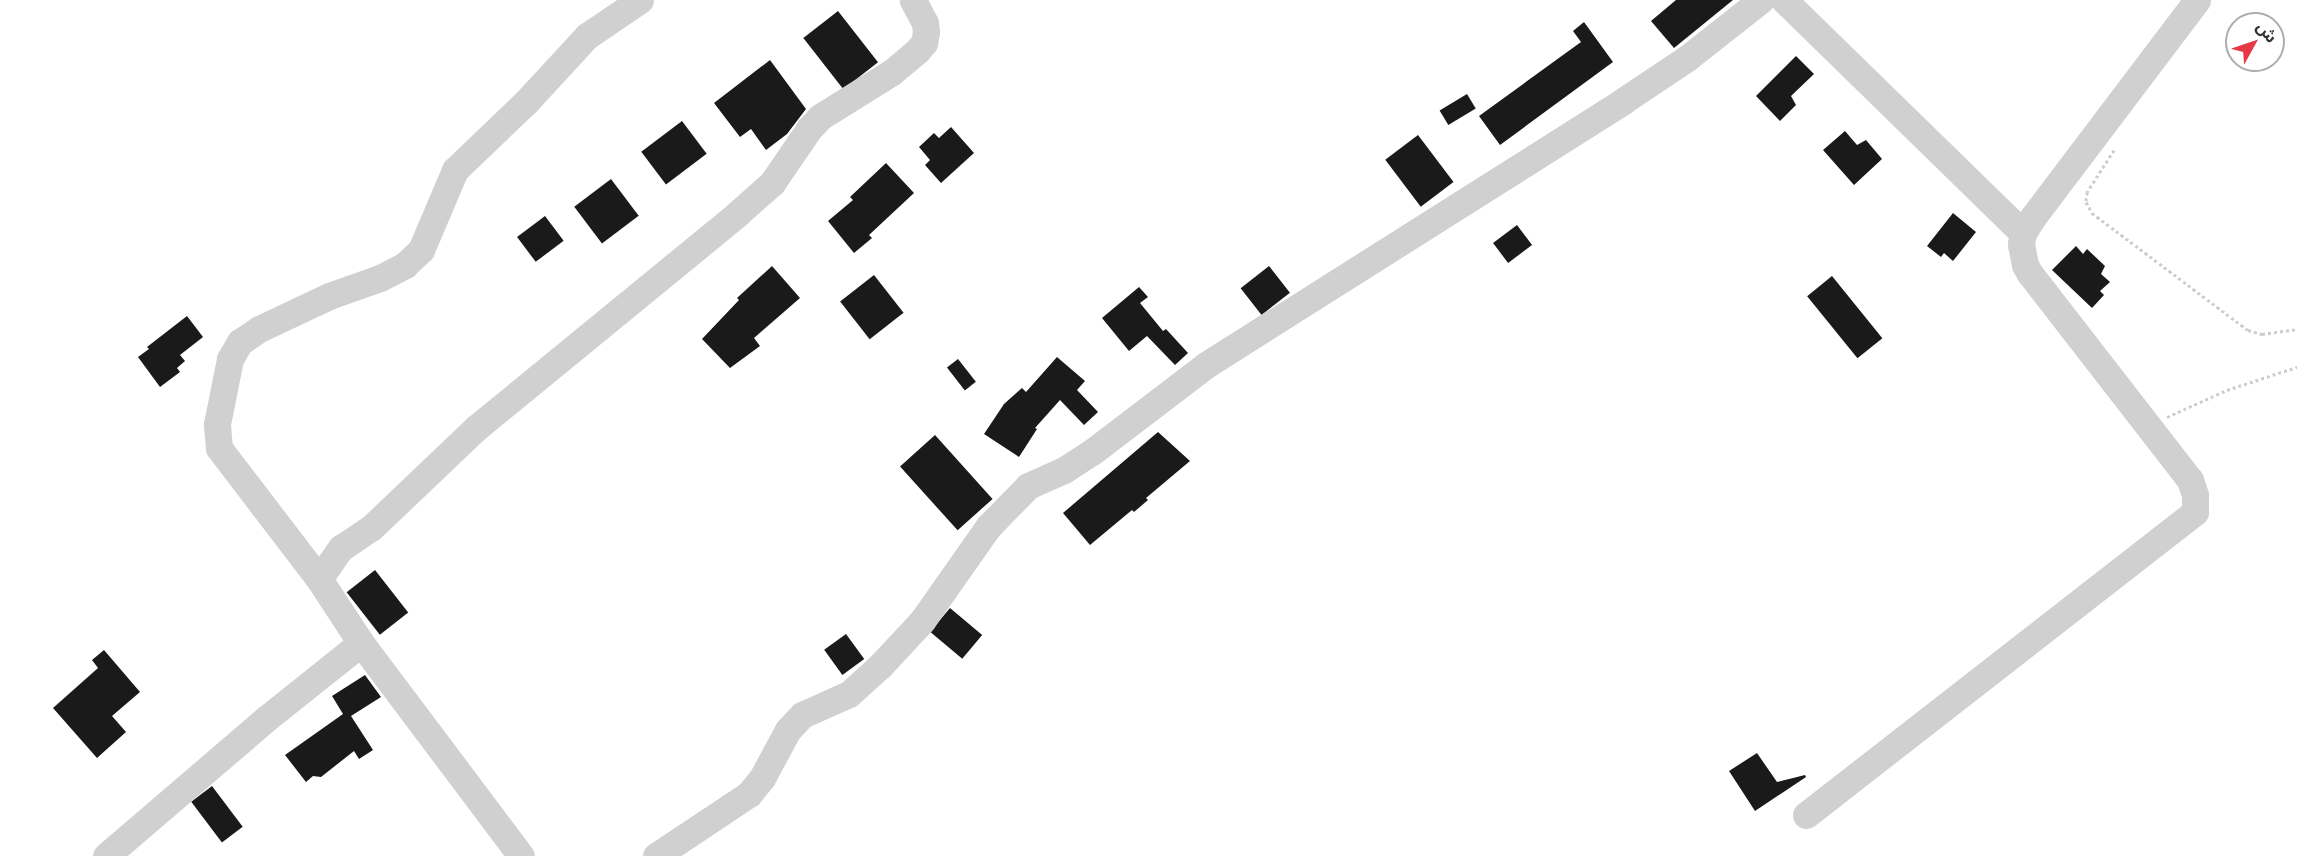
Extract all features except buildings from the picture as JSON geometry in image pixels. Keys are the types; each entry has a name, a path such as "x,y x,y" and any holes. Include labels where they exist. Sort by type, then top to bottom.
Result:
{"street":[{"path":"521,856 361,643 319,579 219,448 217,424 230,359 240,342 259,328 328,296 380,278 405,265 421,250 455,170 526,102 586,36 640,0"},
{"path":"319,579 341,549 371,528 476,428 772,183 809,129 820,117 892,72 917,51 924,43 926,32 925,23 913,0"},
{"path":"656,856 749,794 762,778 788,730 802,715 849,694 880,666 922,621 988,527 1028,486 1064,470 1092,452 1206,365 1623,102 1686,59 1761,0"},
{"path":"1784,0 2023,233"},
{"path":"1806,815 2191,517 2196,505 2193,486 2025,265 2021,244 2023,233 2033,217 2197,0"},
{"path":"106,856 267,718 361,643"}],"path":[{"path":"2116,147 2087,192 2086,202 2092,213 2248,330 2262,334 2297,329"},
{"path":"2149,426 2227,390 2297,367"}]}
